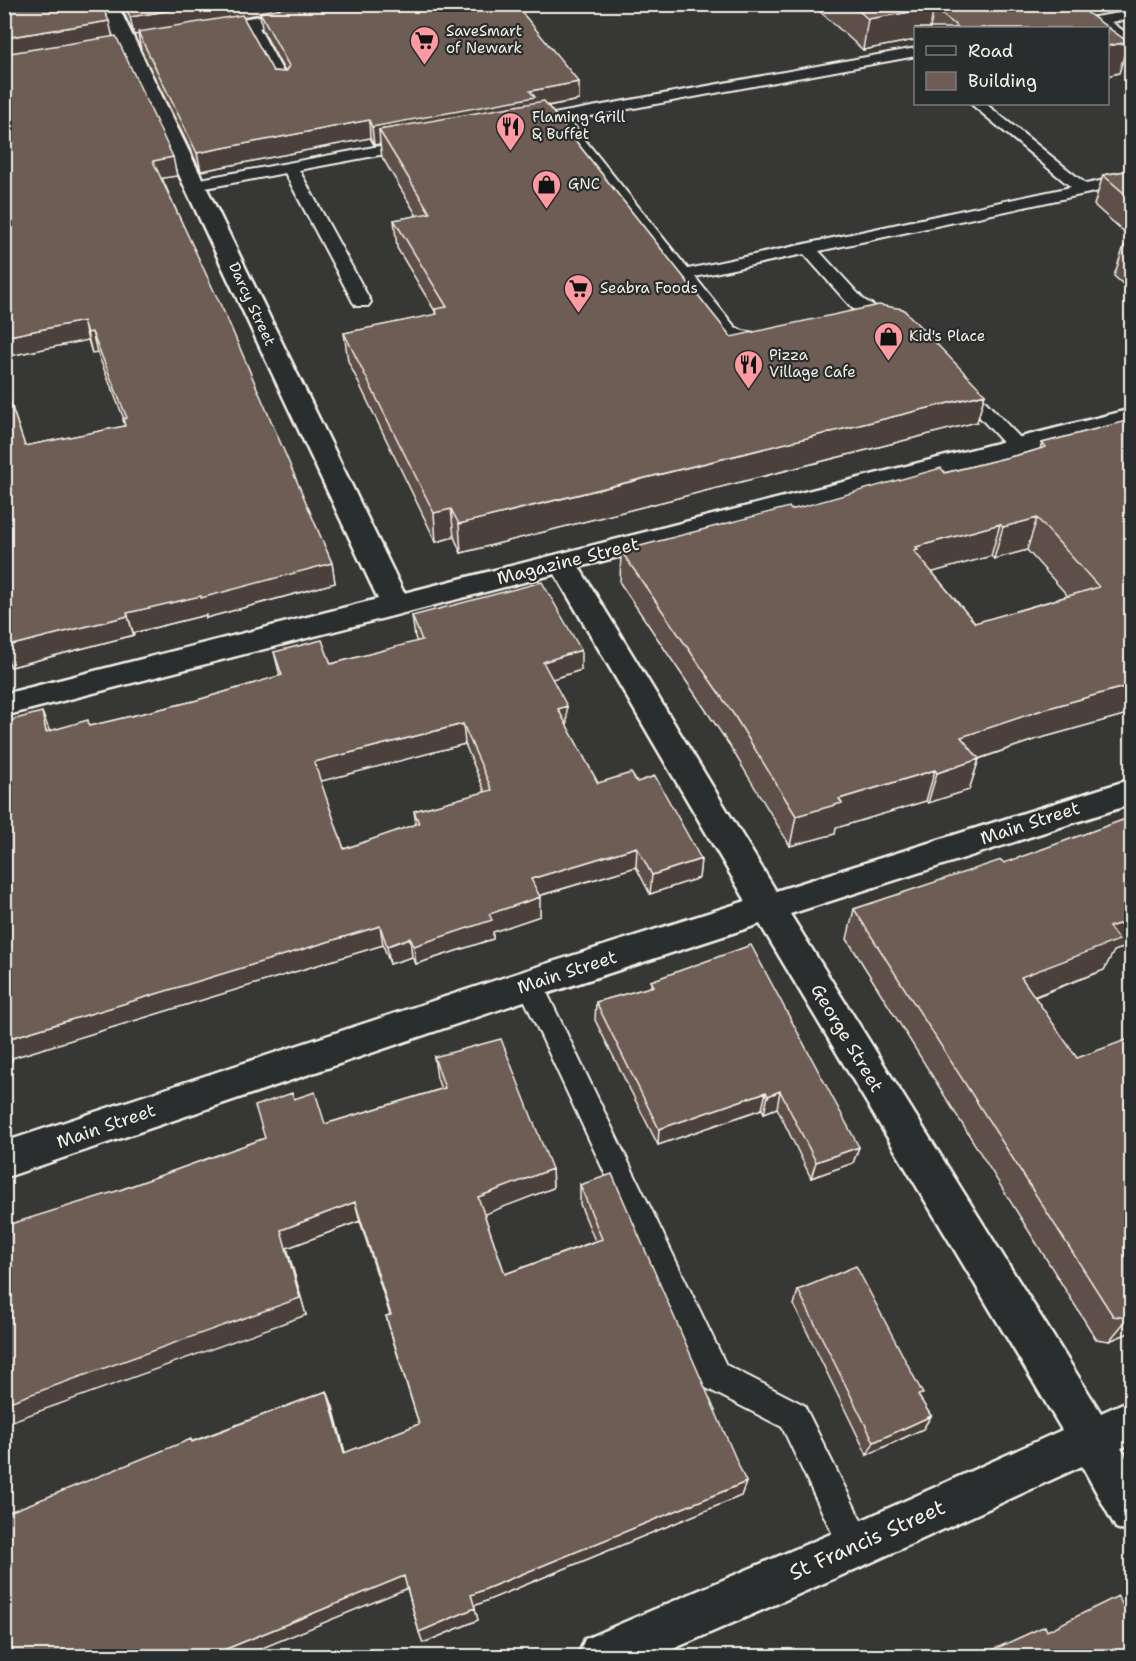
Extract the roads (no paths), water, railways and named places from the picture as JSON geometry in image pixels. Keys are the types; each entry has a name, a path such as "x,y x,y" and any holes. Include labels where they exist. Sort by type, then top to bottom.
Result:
{"street":[{"name":"Darcy Street","path":"108,4 116,46 195,185 395,604"},
{"path":"183,35 371,4"},
{"path":"116,46 150,40"},
{"name":"Magazine Street","path":"4,705 1131,417"},
{"name":"George Street","path":"562,562 768,908 1091,1438 1131,1512"},
{"name":"Main Street","path":"4,1160 530,984 1131,791"},
{"name":"St Francis Street","path":"602,1656 856,1546 1131,1421"}],"lane":[{"path":"1057,27 1130,16"},
{"path":"1099,20 1108,27"},
{"path":"250,24 282,85"},
{"path":"1109,28 1131,44"},
{"path":"506,127 914,52"},
{"path":"979,105 1082,189"},
{"path":"559,117 729,332 753,340 788,338"},
{"path":"195,185 426,142"},
{"path":"290,168 362,302"},
{"path":"683,275 1131,179"},
{"path":"809,249 858,304 904,330"},
{"path":"862,322 883,318"},
{"path":"946,369 1017,446"},
{"path":"530,984 715,1376 793,1416 856,1546"}],"place":[{"name":"SaveSmart of Newark","path":"425,66"},
{"name":"Flaming Grill & Buffet","path":"511,152"},
{"name":"GNC","path":"547,210"},
{"name":"Seabra Foods","path":"579,314"},
{"name":"Kid's Place","path":"888,362"},
{"name":"Pizza Village Cafe","path":"748,390"}]}
